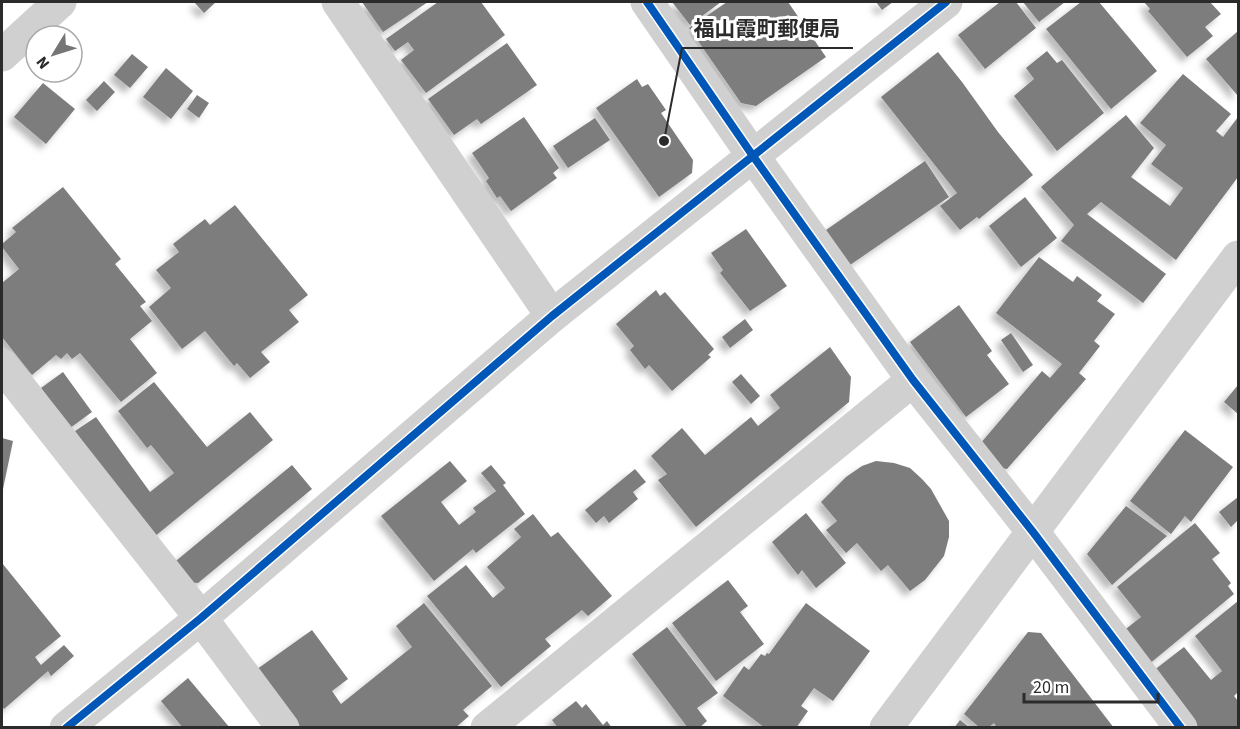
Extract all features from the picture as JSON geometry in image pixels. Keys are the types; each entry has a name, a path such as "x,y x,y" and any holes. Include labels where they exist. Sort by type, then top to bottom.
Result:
{"street":[{"path":"2,56 60,2"},
{"path":"338,2 552,316"},
{"path":"648,2 753,156 913,380 1033,532 1181,728"},
{"path":"66,728 201,618 552,316 946,2"},
{"path":"886,728 1239,257"},
{"path":"2,365 201,618 283,728"},
{"path":"487,728 913,380"}],"building":[{"path":"194,2 216,2 204,13"},
{"path":"362,2 428,2 383,32"},
{"path":"438,2 481,2 505,35 426,93 401,60 414,50 408,42 395,51 386,39"},
{"path":"672,2 721,2 690,25"},
{"path":"727,2 788,2 826,57 756,106 741,103 689,28"},
{"path":"876,2 893,2 882,10"},
{"path":"1000,2 1016,2 1036,28 985,69 958,35"},
{"path":"1023,2 1065,2 1039,22"},
{"path":"1081,2 1099,2 1157,71 1111,109 1046,29"},
{"path":"1144,2 1210,2 1221,14 1205,27 1213,36 1187,57 1148,11 1150,9"},
{"path":"1238,31 1238,96 1206,59"},
{"path":"507,43 537,85 481,124 477,119 454,135 428,99"},
{"path":"1047,51 1057,63 1062,60 1104,113 1057,151 1014,96 1034,79 1026,68"},
{"path":"938,52 1033,175 979,219 977,217 960,230 940,206 957,193 881,97"},
{"path":"132,54 148,67 130,88 114,75"},
{"path":"166,68 193,91 171,119 143,97"},
{"path":"1183,74 1231,114 1216,131 1223,137 1238,117 1238,177 1176,260 1101,202 1087,214 1166,274 1143,303 1061,241 1074,225 1041,187 1126,115 1154,148 1131,177 1170,206 1183,188 1151,164 1166,145 1140,123"},
{"path":"637,79 642,87 648,84 666,110 661,113 693,160 692,173 659,197 596,108"},
{"path":"104,81 115,92 97,111 86,100"},
{"path":"42,84 75,109 46,144 14,117"},
{"path":"197,95 209,103 199,118 187,109"},
{"path":"524,117 559,168 553,173 557,178 511,211 500,196 497,198 486,181 489,178 472,153"},
{"path":"595,118 610,140 568,168 553,146"},
{"path":"925,161 949,197 850,265 826,230"},
{"path":"63,187 121,259 115,264 146,302 140,306 152,321 130,339 157,373 121,402 80,353 72,359 67,353 61,359 56,355 32,375 2,337 2,283 19,269 2,244 16,232 12,228"},
{"path":"1025,197 1057,238 1021,267 989,226"},
{"path":"235,205 308,295 289,310 299,322 261,352 270,362 250,378 237,363 234,366 205,331 182,349 149,307 171,288 156,270 179,252 173,244 205,219 210,225"},
{"path":"746,229 787,286 750,311 720,273 723,270 711,253"},
{"path":"1039,257 1073,282 1077,276 1102,295 1097,301 1115,314 1094,341 1100,346 1079,373 1086,379 1007,469 995,467 980,444 1042,371 1050,378 1062,364 996,313"},
{"path":"656,290 660,296 665,292 714,349 708,355 711,357 672,391 649,365 645,369 630,350 634,346 616,324"},
{"path":"959,305 992,351 987,355 1009,384 966,417 910,342"},
{"path":"745,319 753,330 730,348 722,337"},
{"path":"1011,333 1033,365 1023,372 1001,340"},
{"path":"830,347 851,377 849,402 696,527 658,480 667,474 651,456 682,428 705,455 751,417 758,426 780,408 770,395"},
{"path":"63,372 92,412 70,428 41,388"},
{"path":"741,374 760,396 751,404 732,382"},
{"path":"154,382 207,447 250,412 273,440 154,537 75,431 96,417 150,492 174,473 151,445 147,448 118,411"},
{"path":"1238,385 1238,414 1224,402"},
{"path":"1185,430 1233,467 1191,522 1185,516 1171,534 1130,501"},
{"path":"2,438 13,441 3,489 2,489"},
{"path":"450,461 467,481 441,502 459,525 476,512 473,508 496,491 481,473 491,465 506,483 503,485 525,514 476,553 473,549 434,581 381,516"},
{"path":"876,461 910,468 931,489 949,521 949,537 944,556 925,580 910,591 888,565 881,571 857,543 846,553 826,530 837,521 821,502 846,477 862,466"},
{"path":"292,465 312,489 198,583 186,582 171,565"},
{"path":"635,469 646,482 633,492 638,499 609,523 604,516 596,523 585,510"},
{"path":"1238,497 1238,520 1231,527 1219,512"},
{"path":"1126,506 1167,536 1112,585 1087,554"},
{"path":"806,513 846,563 816,588 802,570 798,575 772,542"},
{"path":"533,514 551,537 558,532 612,596 588,616 582,610 545,639 551,646 501,687 427,596 466,565 493,598 505,588 487,567 521,537 514,529"},
{"path":"1195,523 1220,553 1212,559 1231,583 1228,586 1234,594 1148,665 1122,632 1141,617 1117,587"},
{"path":"2,563 61,636 35,657 41,665 64,645 74,656 51,676 48,671 4,709 2,706"},
{"path":"728,580 748,606 740,612 764,644 716,681 672,623"},
{"path":"1238,601 1238,692 1234,696 1238,701 1238,728 1198,728 1153,671 1184,647 1211,680 1222,671 1195,636"},
{"path":"424,603 492,686 463,710 469,716 455,728 294,728 253,672 312,630 348,679 332,691 341,704 412,647 396,626"},
{"path":"806,603 870,651 833,701 814,688 801,706 808,711 796,728 765,728 723,696 744,666 749,670 761,654 765,656 769,654"},
{"path":"667,627 718,693 697,708 707,721 699,728 688,728 632,654"},
{"path":"1028,632 1041,633 1114,728 997,728 994,723 988,728 980,728 964,714"},
{"path":"188,678 230,728 183,728 161,701"},
{"path":"576,701 582,708 586,704 603,725 607,721 612,728 558,728 552,720"},
{"path":"960,720 970,728 954,728"}],"cycle path":[{"path":"647,2 753,156 913,380 1033,532 1181,728"},
{"path":"66,728 201,618 552,316 946,2"}],"place":[{"name":"福山霞町郵便局","path":"664,141"}]}
